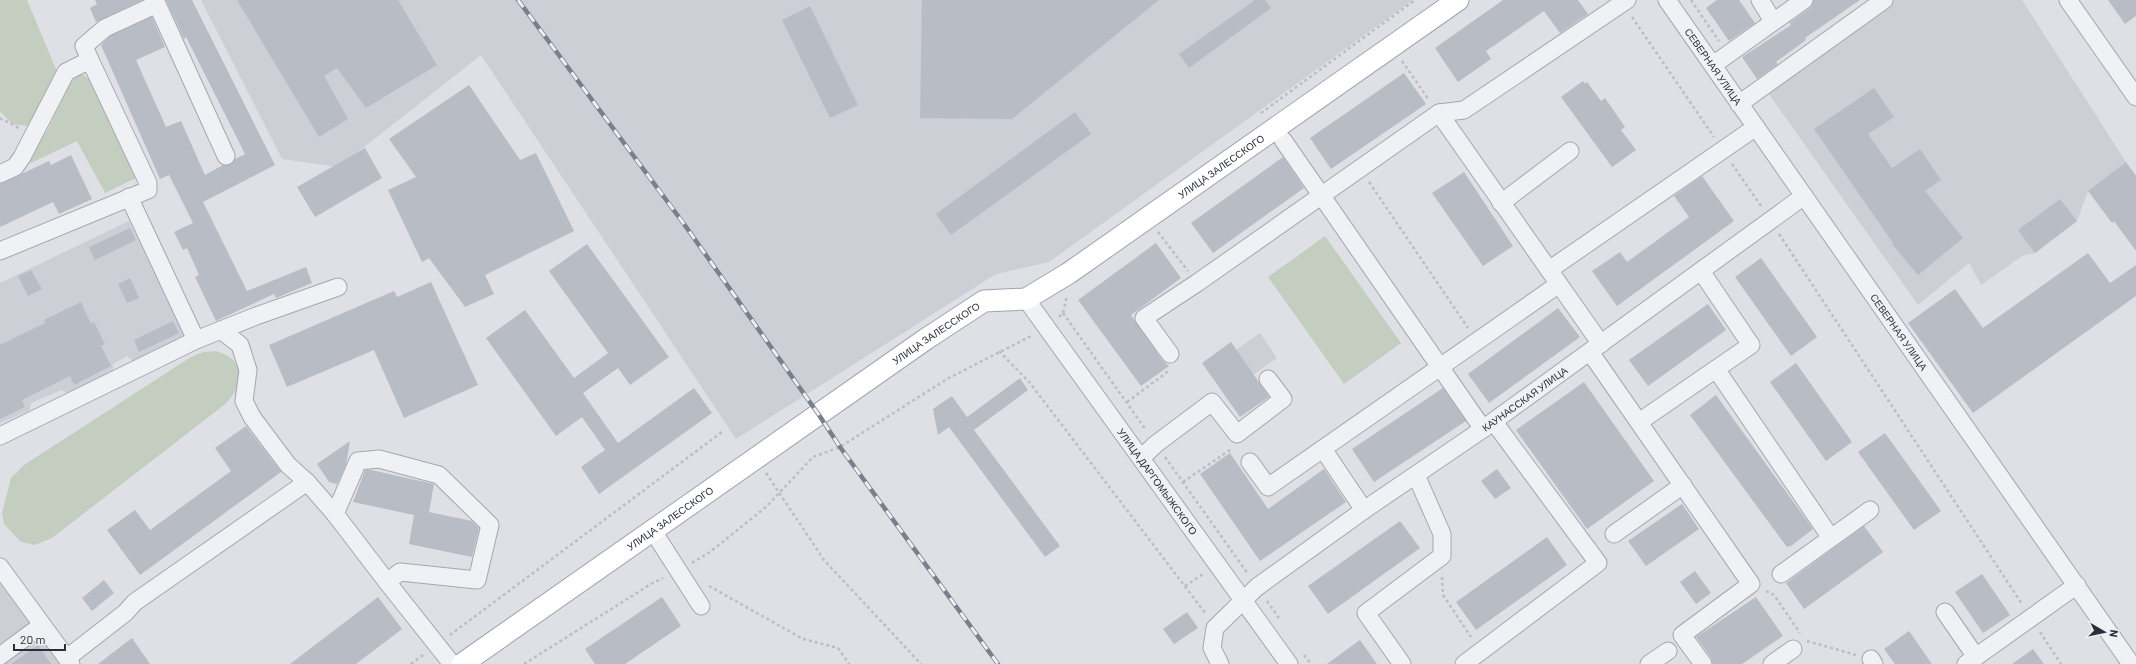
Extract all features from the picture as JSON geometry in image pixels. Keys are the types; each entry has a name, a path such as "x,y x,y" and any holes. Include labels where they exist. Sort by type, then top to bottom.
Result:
{"main road":[{"name":"УЛИЦА ЗАЛЕССКОГО","path":"462,664 984,301 1026,299 1068,273 1458,0"}],"street":[{"name":"СЕВЕРНАЯ УЛИЦА","path":"1667,0 2131,664"},
{"path":"1760,0 1773,21"},
{"path":"1712,65 1804,0"},
{"path":"1739,104 1884,0"},
{"path":"2068,0 2136,97"},
{"path":"1170,354 1144,318 1197,283 1439,113 1464,110 1625,2"},
{"path":"0,251 148,190 148,183 84,46 105,28 157,4 226,156"},
{"path":"0,174 15,167 66,72 90,60"},
{"path":"1439,113 1554,277 1639,422 1751,584 1682,635 1703,664"},
{"path":"1250,462 1268,487 1477,340 1554,277 1723,150 1756,127"},
{"path":"1283,140 1439,368 1488,425 1598,564 1464,664"},
{"path":"1501,203 1570,151"},
{"name":"КАУНАССКАЯ УЛИЦА","path":"1216,628 1257,587 1364,510 1488,425 1596,348 1804,196"},
{"path":"129,197 196,340"},
{"path":"1639,422 1751,345 1701,271"},
{"path":"0,436 196,340 338,288"},
{"name":"УЛИЦА ДАРГОМЫЖСКОГО","path":"1026,299 1288,664"},
{"path":"221,330 240,345 248,370 244,401 252,417 288,465 308,482 335,514 452,664"},
{"path":"1716,369 1831,538"},
{"path":"1141,458 1156,444 1212,402 1236,434 1283,399 1268,379"},
{"path":"1323,449 1364,510"},
{"path":"335,514 358,461 379,459 439,475 490,525 477,580 400,572 387,582"},
{"path":"1402,664 1366,613 1442,556 1442,534 1416,475"},
{"path":"0,567 69,661 135,602 308,482"},
{"path":"1614,534 1683,485"},
{"path":"1781,574 1870,510"},
{"path":"653,531 701,606"},
{"path":"1945,612 1971,660 2077,585"},
{"path":"0,656 42,625"},
{"path":"1216,628 1212,648 1220,664"},
{"path":"1772,664 1799,645"},
{"path":"1649,664 1668,651"}],"path":[{"path":"1691,0 1728,54"},
{"path":"1625,2 1771,221 2061,664"},
{"path":"1398,56 1439,113"},
{"path":"0,118 18,128 36,130"},
{"path":"1359,169 1477,340"},
{"path":"1156,228 1197,283"},
{"path":"524,664 651,584 678,572 710,552 780,494 813,457 840,447 946,379 999,351 1047,329 1063,313 1068,290"},
{"path":"1063,313 1280,619"},
{"path":"999,351 1030,384 1216,628"},
{"path":"1127,402 1172,369 1170,354"},
{"path":"411,664 722,432"},
{"path":"1183,482 1229,449 1250,462"},
{"path":"757,459 824,560 921,664"},
{"path":"1442,556 1443,595 1481,652"},
{"path":"705,583 803,639 838,648 849,664"},
{"path":"1751,584 1774,595 1800,634"},
{"path":"1799,645 1873,662"},
{"path":"1302,651 1311,664"}],"shaded area":[{"path":"201,0 1413,0 1049,262 996,274 736,439 481,55 339,167 282,159"},
{"path":"1895,0 2022,0 2126,162 2088,191 2077,221 2035,253 2022,256 1981,285 1969,263 1918,305 1766,90"},
{"path":"129,221 185,336 133,361 127,356 113,364 113,371 67,394 62,390 31,403 30,410 0,423 0,283"},
{"path":"1260,333 1277,358 1253,375 1236,350"},
{"path":"0,577 61,664 0,664"}],"green space":[{"path":"0,0 27,0 58,74 34,127 12,124 0,111"},
{"path":"78,74 82,74 98,85 136,178 105,193 77,141 31,163 28,162 48,129 70,83"},
{"path":"1325,236 1401,343 1344,384 1268,277"},
{"path":"216,351 226,355 234,361 240,374 236,390 224,405 52,538 35,545 21,542 4,524 2,513 11,478 24,465 191,357 203,352"}],"building":[{"path":"95,0 142,0 96,22 90,8 97,4"},
{"path":"166,0 192,0 275,165 203,202 247,291 306,267 312,283 276,298 274,294 216,321 195,277 199,275 187,248 183,250 174,232 193,223 169,175 160,179 101,45 110,36 152,17 165,47 136,60 166,127 181,121 205,175 223,165 230,165 235,159 245,154 186,37 184,39"},
{"path":"237,0 398,0 437,65 366,108 337,68 324,76 348,119 319,137"},
{"path":"922,0 1159,0 1012,119 920,118"},
{"path":"1255,0 1265,0 1271,8 1189,68 1179,54"},
{"path":"1503,0 1578,0 1588,14 1560,33 1544,11 1486,51 1491,59 1458,82 1435,48"},
{"path":"1717,0 1739,0 1755,23 1729,41 1706,8"},
{"path":"1814,0 1860,0 1805,38 1806,40 1776,62 1778,64 1757,79 1742,57 1791,25 1789,23 1810,8"},
{"path":"2108,0 2136,0 2136,16 2125,24"},
{"path":"810,6 858,105 830,118 782,20"},
{"path":"1404,73 1426,104 1331,169 1310,138"},
{"path":"1583,81 1585,84 1587,82 1601,101 1605,98 1625,127 1621,130 1636,150 1612,167 1561,97"},
{"path":"469,85 520,160 536,153 574,231 485,275 494,294 465,307 429,258 422,262 388,190 416,177 389,139"},
{"path":"1874,88 1894,117 1868,134 1892,168 1920,149 1941,180 1925,191 1963,238 1918,275 1892,244 1893,243 1814,129"},
{"path":"1075,112 1091,134 951,235 936,214"},
{"path":"365,148 382,178 315,217 297,187"},
{"path":"71,155 92,199 59,214 53,202 0,227 0,184 49,161 51,165"},
{"path":"1283,157 1304,188 1213,253 1191,223"},
{"path":"2126,162 2136,176 2136,251 2114,221 2112,223 2088,191"},
{"path":"1464,172 1513,246 1483,266 1432,193"},
{"path":"1702,176 1734,221 1617,306 1592,271 1620,252 1627,262 1689,217 1674,196"},
{"path":"2060,199 2077,221 2035,253 2018,230"},
{"path":"130,228 136,240 95,260 89,247"},
{"path":"1156,243 1181,278 1131,315 1162,360 1169,366 1141,386 1078,300"},
{"path":"587,244 669,357 630,385 618,368 583,393 618,443 694,388 712,413 599,494 581,467 605,450 582,417 556,436 486,338 525,310 574,378 608,353 549,271"},
{"path":"2088,253 2110,283 2136,265 2136,296 1973,413 1908,323 1955,289 1983,328"},
{"path":"1761,258 1817,337 1791,356 1735,277"},
{"path":"31,270 42,289 28,296 18,276"},
{"path":"130,278 139,298 127,303 118,284"},
{"path":"431,282 478,385 404,418 374,350 287,387 269,345 394,291 397,297"},
{"path":"81,302 91,324 94,322 105,344 101,346 111,366 74,385 70,376 22,400 25,407 0,419 0,345 45,323 44,320"},
{"path":"1708,304 1726,330 1648,386 1629,360"},
{"path":"1558,308 1580,337 1489,403 1468,374"},
{"path":"173,321 179,333 139,352 134,340"},
{"path":"1231,342 1269,397 1240,417 1202,363"},
{"path":"1796,363 1852,442 1826,461 1770,382"},
{"path":"1020,378 1028,390 974,430 1060,546 1045,557 949,427 938,435 933,409 952,396 967,417"},
{"path":"1584,382 1654,481 1587,529 1516,430"},
{"path":"1443,388 1466,421 1374,482 1352,449"},
{"path":"1716,395 1813,529 1791,546 1787,547 1690,415"},
{"path":"246,426 281,472 140,575 107,530 135,510 150,530 231,471 215,448"},
{"path":"1885,433 1941,511 1914,530 1858,452"},
{"path":"350,441 346,465 337,484 329,482 317,464"},
{"path":"1230,453 1268,509 1324,469 1346,502 1260,561 1200,474"},
{"path":"1497,469 1511,488 1495,499 1481,481"},
{"path":"365,470 434,484 429,512 472,521 479,528 472,557 409,544 414,515 353,502"},
{"path":"1682,504 1699,529 1646,566 1628,541"},
{"path":"1400,521 1420,548 1328,614 1308,586"},
{"path":"1864,526 1883,552 1804,609 1786,583"},
{"path":"1547,537 1567,565 1476,630 1456,602"},
{"path":"1695,571 1711,593 1696,604 1680,582"},
{"path":"1982,574 2010,615 1983,633 1955,592"},
{"path":"104,580 114,593 92,611 82,598"},
{"path":"378,597 402,629 356,664 290,664"},
{"path":"662,597 681,626 625,664 595,664 585,649"},
{"path":"1756,597 1783,636 1742,664 1713,664 1711,658 1696,637"},
{"path":"1187,612 1198,628 1174,644 1163,629"},
{"path":"1909,631 1932,664 1895,664 1884,649"},
{"path":"132,638 150,664 98,664"},
{"path":"1360,640 1377,664 1327,664"},
{"path":"38,645 51,664 11,664"},
{"path":"2033,649 2044,664 2012,664"}],"railway":[{"path":"518,0 684,224 840,447 998,664"}]}
